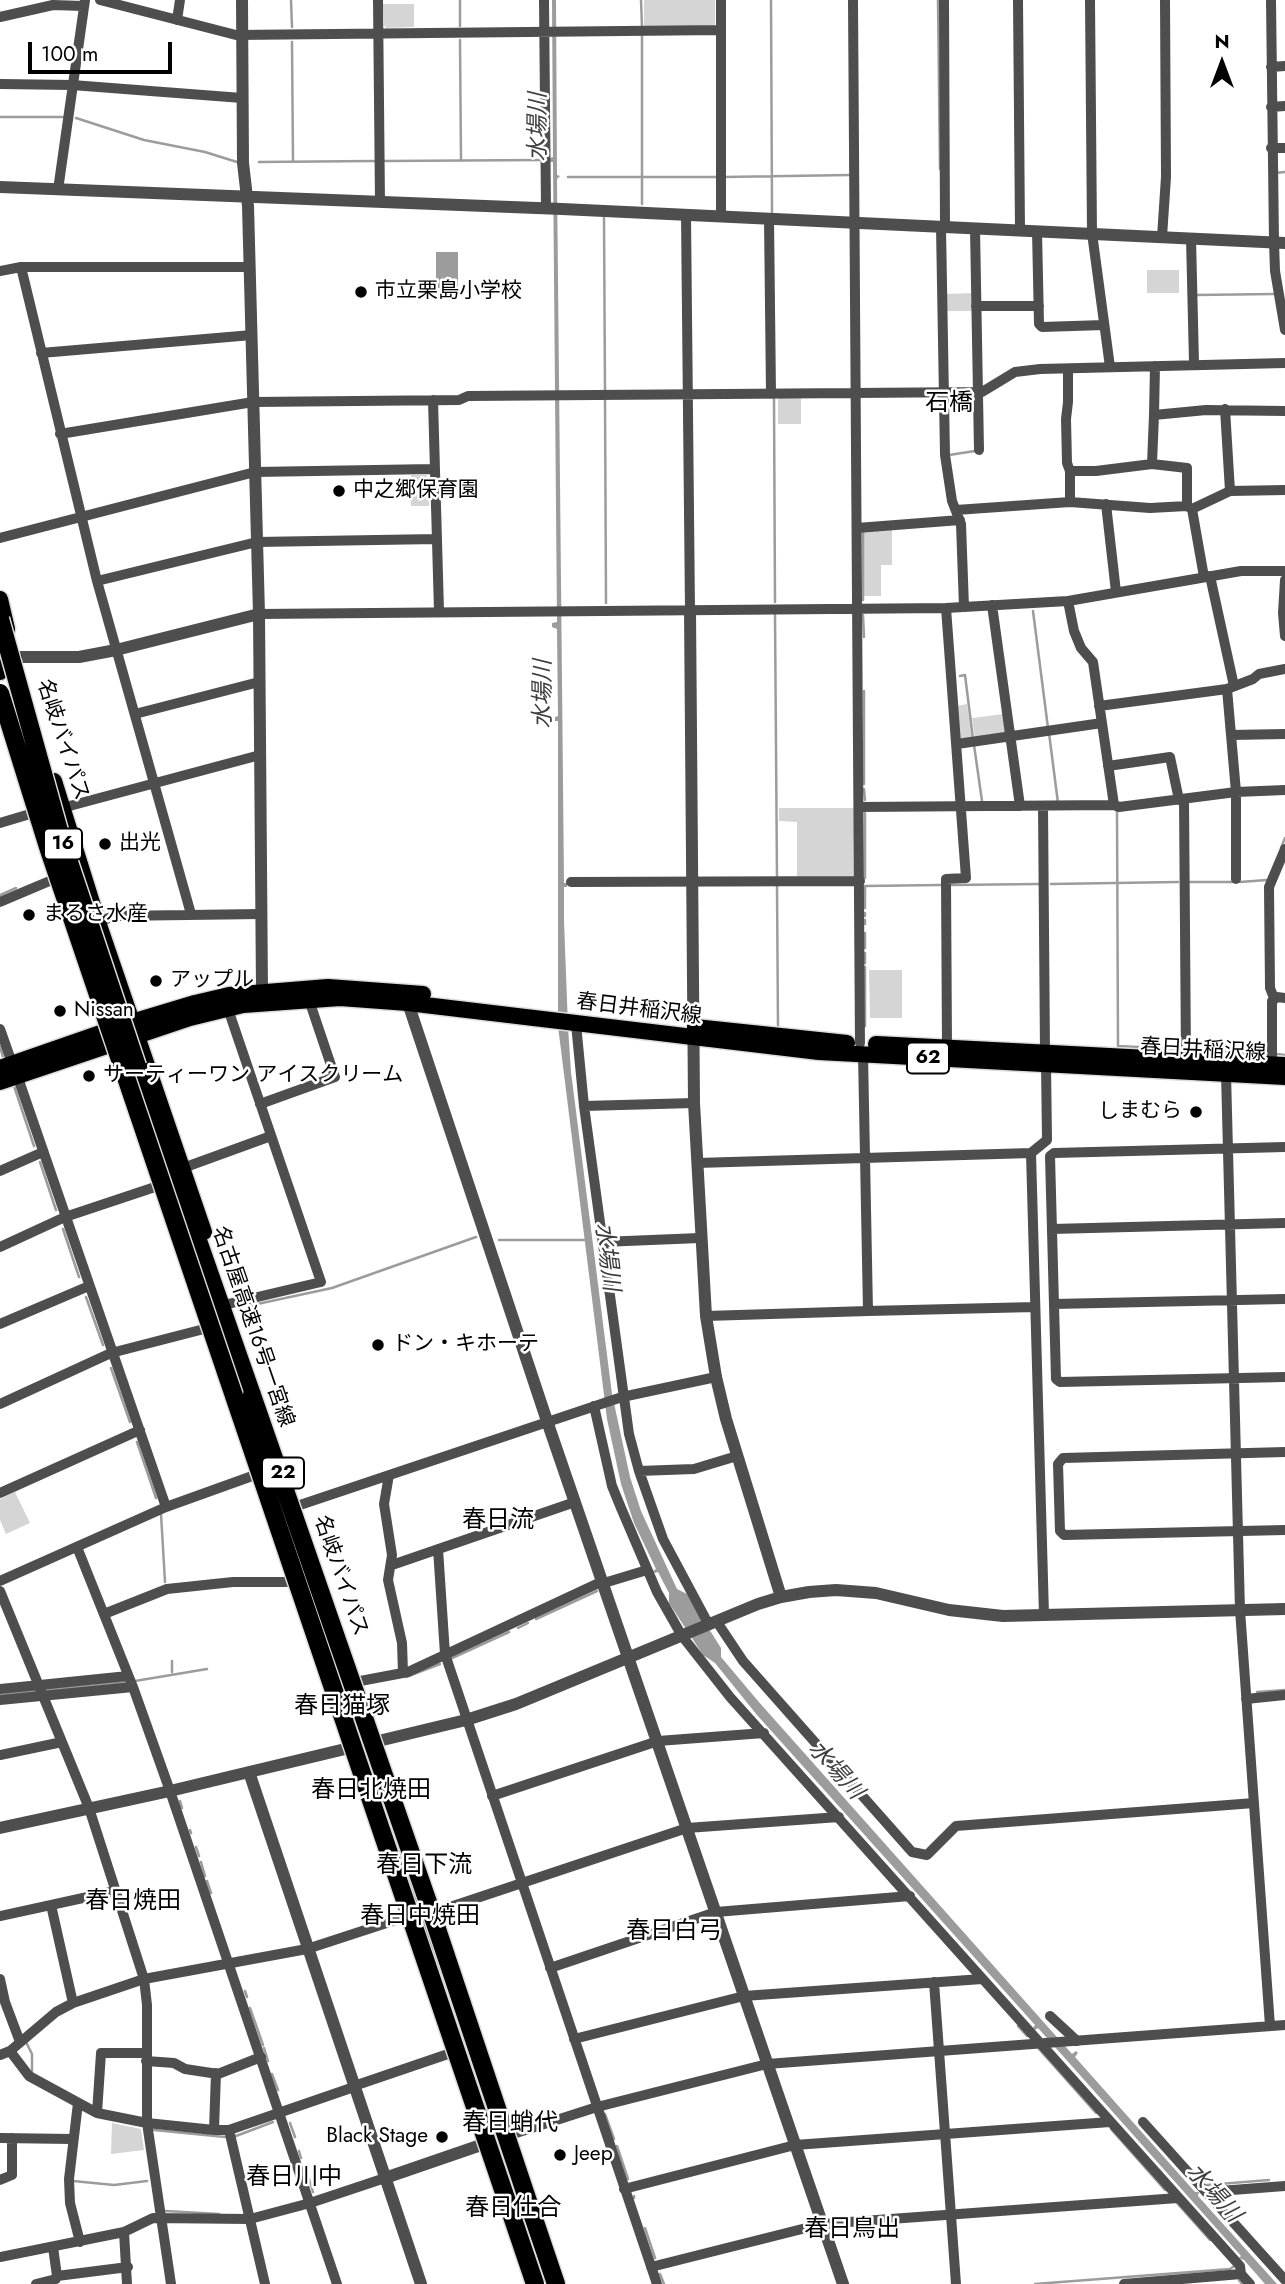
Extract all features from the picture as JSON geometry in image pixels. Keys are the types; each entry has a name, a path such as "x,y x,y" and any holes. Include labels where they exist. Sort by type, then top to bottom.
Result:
{"highway":[{"name":"名古屋高速16号一宮線","path":"0,619 61,838 137,1066 430,1908 556,2284"},
{"name":"名古屋高速16号一宮線","path":"0,693 50,850 533,2284"},
{"path":"261,1423 269,1469 442,1979 478,2047 532,2191"},
{"path":"441,2013 458,2032 545,2284"}],"main road":[{"name":"名岐バイパス","path":"0,598 7,658 62,808 294,1507 510,2135"},
{"path":"0,672 7,658"},
{"name":"22","path":"1,726 346,1748 482,2145 533,2284"},
{"name":"春日井稲沢線","path":"0,1082 10,1069 105,1039 195,1003 262,991 354,988 573,1020 777,1037 861,1049 1278,1065"},
{"name":"春日井稲沢線","path":"134,1028 243,1005 341,998 552,1015"},
{"name":"春日井稲沢線","path":"861,1049 947,1048 1285,1077"},
{"path":"532,2191 563,2284"}],"street":[{"path":"100,0 242,35 721,30"},
{"path":"177,20 180,0"},
{"path":"242,0 242,98 248,205 259,614 262,991"},
{"path":"378,0 380,202"},
{"path":"544,0 552,209"},
{"path":"721,0 721,217"},
{"path":"853,0 859,881 868,1311"},
{"path":"944,0 945,454 958,515 964,607"},
{"path":"1018,0 1020,230"},
{"path":"1090,0 1092,233 1110,367"},
{"path":"1162,237 1166,177 1165,0"},
{"path":"1271,0 1271,177 1285,330"},
{"path":"0,17 28,6 84,3 58,190"},
{"path":"1271,66 1285,66"},
{"path":"0,84 72,85 242,98"},
{"path":"1271,107 1285,106"},
{"path":"1271,148 1285,148"},
{"path":"1271,177 1285,177"},
{"path":"0,187 1279,242"},
{"path":"686,215 692,1032 706,1316 716,1377 737,1456 781,1597"},
{"path":"769,219 771,394"},
{"path":"975,228 979,450"},
{"path":"1037,231 1039,324 1042,327 1104,325"},
{"path":"1191,238 1194,363"},
{"path":"0,271 21,267 250,267"},
{"path":"21,267 80,517 191,914"},
{"path":"976,306 1039,306"},
{"path":"41,353 251,335"},
{"path":"61,434 253,402 459,400 468,396 982,392 1015,372 1040,369 1194,363 1285,363"},
{"path":"1152,464 1155,366"},
{"path":"1068,369 1069,402 1066,419 1070,502"},
{"path":"433,400 439,611"},
{"path":"1154,415 1225,409 1285,411"},
{"path":"1225,409 1230,491"},
{"path":"1070,471 1097,471 1152,464 1186,468 1189,508 1231,687 1231,735 1236,792 1236,878"},
{"path":"0,538 255,472 434,468"},
{"path":"857,528 1070,502 1189,508 1230,491 1285,490"},
{"path":"1106,504 1116,592"},
{"path":"97,581 257,542 436,539"},
{"path":"7,658 79,657 259,614 946,608 1068,601 1241,571 1285,571"},
{"path":"1285,580 1285,636"},
{"path":"1068,601 1074,631 1081,648 1093,662 1114,805"},
{"path":"992,605 1020,806"},
{"path":"946,608 966,878 946,878 947,1048"},
{"path":"1100,706 1231,687 1259,674 1285,669"},
{"path":"135,714 259,682"},
{"path":"957,744 1102,723"},
{"path":"1231,735 1285,734"},
{"path":"62,808 260,755"},
{"path":"1108,766 1170,757 1182,800 1186,1060"},
{"path":"859,807 1119,807 1236,792 1285,790"},
{"path":"697,1163 1031,1153 1047,1140 1043,806"},
{"path":"0,823 30,814"},
{"path":"1278,1065 1280,998 1270,988 1269,887 1285,849"},
{"path":"0,902 52,880"},
{"path":"571,882 859,881"},
{"path":"98,922 114,916 261,914"},
{"path":"260,1104 335,1077 309,1000"},
{"path":"408,1003 547,1422 843,2284"},
{"path":"228,1009 321,1282 228,1304"},
{"path":"573,1020 620,1397 629,1434 663,1539 713,1623 743,1661 912,1852 927,1855 956,1826 1254,1803"},
{"path":"0,1029 10,1069 43,1152 166,1507"},
{"path":"1226,1074 1240,1610 1270,2026"},
{"path":"584,1106 694,1103"},
{"path":"183,1168 271,1136"},
{"path":"1285,1147 1055,1153 1050,1156 1056,1379 1060,1382 1285,1377"},
{"path":"0,1171 43,1152"},
{"path":"1031,1153 1044,1615"},
{"path":"0,1247 65,1217 155,1187"},
{"path":"1052,1229 1285,1223"},
{"path":"602,1242 701,1238"},
{"path":"0,1324 89,1286"},
{"path":"1054,1304 1285,1299"},
{"path":"706,1316 1035,1307"},
{"path":"0,1404 111,1353 204,1329"},
{"path":"294,1507 620,1397 716,1377"},
{"path":"597,1405 612,1486 634,1543 682,1636 730,1697 1240,2266 1241,2274 1250,2284"},
{"path":"0,1493 140,1430"},
{"path":"1285,1452 1063,1458 1058,1464 1060,1531 1064,1535 1285,1530"},
{"path":"639,1471 694,1469 737,1456"},
{"path":"0,1581 166,1507 255,1475"},
{"path":"389,1475 384,1504 392,1564 388,1580 402,1643 403,1673"},
{"path":"392,1564 575,1502"},
{"path":"77,1547 133,1688 170,1791 337,2284"},
{"path":"438,1549 445,1654 657,2284"},
{"path":"355,1682 403,1673 603,1582 647,1570"},
{"path":"104,1614 167,1589 233,1582 290,1582"},
{"path":"0,1828 170,1791 466,1720 516,1704 781,1597 809,1592 857,1590 970,1614 1044,1615 1285,1609"},
{"path":"0,1591 89,1808 144,1979 147,2005 147,2123 171,2284"},
{"path":"0,1689 128,1676"},
{"path":"0,1700 133,1688"},
{"path":"1246,1699 1285,1695"},
{"path":"492,1796 658,1741 764,1733"},
{"path":"0,1755 62,1742"},
{"path":"249,1772 421,2284"},
{"path":"435,1912 687,1828 839,1817"},
{"path":"0,1916 115,1891"},
{"path":"550,1968 716,1912 910,1896"},
{"path":"51,1905 73,2003"},
{"path":"405,1917 307,1949 144,1979 73,2003 56,2012 5,2053 29,2076 97,2113 147,2123 214,2130 229,2130 451,2053"},
{"path":"0,1979 4,2010 20,2042"},
{"path":"574,2039 744,1996 982,1979"},
{"path":"933,1982 956,2284"},
{"path":"1050,2016 1075,2041"},
{"path":"0,2257 124,2232 153,2218 250,2219 310,2203 597,2107 767,2064 1285,2025"},
{"path":"97,2113 101,2053 146,2057 174,2063 185,2069 216,2073 261,2057"},
{"path":"214,2130 216,2073"},
{"path":"78,2103 69,2179 70,2203 80,2242"},
{"path":"624,2189 795,2145 1110,2122"},
{"path":"1143,2122 1285,2280"},
{"path":"229,2130 265,2284"},
{"path":"0,2138 72,2139"},
{"path":"0,2180 12,2175 12,2138"},
{"path":"1206,2192 1285,2186"},
{"path":"651,2267 822,2224 1178,2197"},
{"path":"124,2232 127,2284"},
{"path":"53,2247 57,2276"},
{"path":"1273,2266 1285,2265"},
{"path":"36,2284 55,2280 57,2276 128,2267"},
{"path":"1124,2284 1203,2281 1241,2274"}],"shaded area":[{"path":"552,0 556,0 557,175 560,176 557,179 564,883 567,883 567,887 564,887 564,921 568,1027 571,1072 612,1394 630,1477 641,1511 677,1589 687,1594 721,1648 721,1657 1072,2054 1076,2051 1078,2053 1075,2057 1195,2192 1199,2192 1198,2196 1277,2284 1265,2284 1244,2260 1239,2258 1241,2256 1038,2028 1033,2028 1035,2025 757,1715 715,1663 703,1655 669,1603 669,1593 658,1572 653,1571 656,1569 634,1523 621,1484 607,1419 558,1026 558,721 555,721 558,716 557,629 552,627 552,623 557,622 553,162 550,162 553,157"},
{"path":"644,0 715,0 715,25 712,28 644,28"},
{"path":"383,4 414,4 414,27 386,28"},
{"path":"436,252 458,252 458,288 436,288"},
{"path":"1147,270 1179,270 1179,293 1147,293"},
{"path":"974,293 974,311 946,311 946,294"},
{"path":"801,396 801,424 778,424 778,398"},
{"path":"411,475 426,475 428,478 429,506 411,506"},
{"path":"892,528 892,565 881,565 881,596 864,596 864,531"},
{"path":"967,704 972,740 959,740 957,706"},
{"path":"1004,714 1006,733 975,739 972,718"},
{"path":"779,808 854,808 855,878 797,878 797,822 779,821"},
{"path":"869,970 902,970 902,1018 870,1018"},
{"path":"15,1492 30,1523 6,1534 0,1520 0,1499"},
{"path":"112,2123 141,2129 144,2150 111,2154"}],"waterway":[{"path":"291,0 292,27"},
{"path":"460,0 460,26"},
{"path":"641,0 642,27"},
{"path":"771,0 772,212"},
{"path":"938,0 940,169"},
{"path":"642,35 642,204"},
{"path":"460,40 461,161"},
{"path":"292,42 293,162"},
{"path":"0,117 63,117"},
{"path":"76,118 144,140 205,152 237,162"},
{"name":"水場川","path":"385,161 542,160"},
{"path":"259,162 374,161"},
{"path":"1275,173 1285,172"},
{"path":"724,177 850,175"},
{"path":"568,177 717,177"},
{"path":"604,218 605,392"},
{"path":"1196,295 1274,294"},
{"path":"605,398 606,603"},
{"path":"774,399 775,602"},
{"path":"949,455 975,451"},
{"path":"863,531 863,600"},
{"path":"1033,611 1048,728"},
{"path":"775,615 777,878"},
{"path":"863,615 864,637"},
{"path":"960,676 965,675 973,739"},
{"path":"864,691 864,784"},
{"path":"1049,733 1058,803"},
{"path":"974,745 982,801"},
{"path":"864,789 865,800"},
{"path":"1117,811 1118,1046 1177,1049"},
{"path":"865,813 865,878"},
{"path":"1281,848 1285,838"},
{"path":"1240,882 1267,880"},
{"path":"1051,884 1178,882"},
{"path":"1190,882 1233,882"},
{"path":"952,885 1039,884"},
{"path":"865,908 865,886 941,885"},
{"path":"777,886 778,1027"},
{"path":"0,895 16,888"},
{"path":"865,933 865,948"},
{"path":"865,953 865,963"},
{"path":"865,967 865,1026"},
{"path":"0,1047 3,1057"},
{"path":"1194,1050 1217,1051"},
{"path":"1224,1052 1266,1054 1267,1051"},
{"path":"1277,1054 1285,1055"},
{"path":"14,1086 34,1146"},
{"path":"40,1162 56,1210"},
{"path":"63,1229 79,1277"},
{"path":"248,1306 332,1288 476,1237"},
{"name":"水場川","path":"499,1240 587,1240"},
{"path":"86,1297 103,1345"},
{"path":"111,1368 130,1422"},
{"path":"137,1442 156,1498"},
{"path":"161,1514 165,1582"},
{"path":"536,1619 597,1591"},
{"path":"518,1628 528,1623"},
{"path":"450,1659 509,1632"},
{"path":"172,1661 172,1672"},
{"path":"406,1677 440,1664"},
{"path":"135,1681 207,1669"},
{"path":"45,1690 128,1682"},
{"path":"1257,1692 1285,1690"},
{"path":"0,1695 36,1691"},
{"path":"180,1801 182,1808"},
{"path":"196,1847 199,1856"},
{"path":"201,1862 205,1876"},
{"path":"207,1881 211,1893"},
{"path":"245,1991 247,1997"},
{"path":"250,2008 263,2045"},
{"path":"1018,2026 1027,2036"},
{"path":"26,2042 32,2054 32,2073"},
{"path":"264,2048 268,2061"},
{"path":"1039,2049 1096,2113"},
{"path":"272,2074 278,2090"},
{"path":"605,2114 614,2139"},
{"path":"236,2136 273,2122"},
{"path":"290,2123 295,2137"},
{"path":"1111,2129 1165,2190"},
{"path":"154,2130 225,2137"},
{"path":"617,2146 628,2179"},
{"path":"299,2151 301,2158"},
{"path":"309,2179 313,2192"},
{"name":"水場川","path":"1207,2185 1269,2180"},
{"path":"73,2181 114,2185 147,2181"},
{"path":"1177,2203 1210,2240"},
{"path":"166,2211 219,2214"},
{"path":"645,2228 655,2258"},
{"path":"1035,2284 1233,2267"},
{"path":"660,2274 664,2284"},
{"path":"1239,2280 1242,2284"}],"place":[{"name":"市立栗島小学校","path":"361,292"},
{"name":"中之郷保育園","path":"339,491"},
{"name":"出光","path":"105,844"},
{"name":"まるさ水産","path":"29,915"},
{"name":"アップル","path":"156,981"},
{"name":"Nissan","path":"60,1011"},
{"name":"サーティーワン アイスクリーム","path":"89,1076"},
{"name":"しまむら","path":"1196,1112"},
{"name":"ドン・キホーテ","path":"378,1345"},
{"name":"Black Stage","path":"442,2137"},
{"name":"Jeep","path":"560,2155"}],"district":[{"name":"石橋","path":"949,404"},
{"name":"春日流","path":"498,1521"},
{"name":"春日猫塚","path":"342,1707"},
{"name":"春日北焼田","path":"371,1791"},
{"name":"春日下流","path":"424,1866"},
{"name":"春日焼田","path":"133,1902"},
{"name":"春日中焼田","path":"420,1917"},
{"name":"春日白弓","path":"674,1932"},
{"name":"春日蛸代","path":"510,2124"},
{"name":"春日川中","path":"294,2178"},
{"name":"春日仕合","path":"513,2209"},
{"name":"春日鳥出","path":"852,2230"}]}
